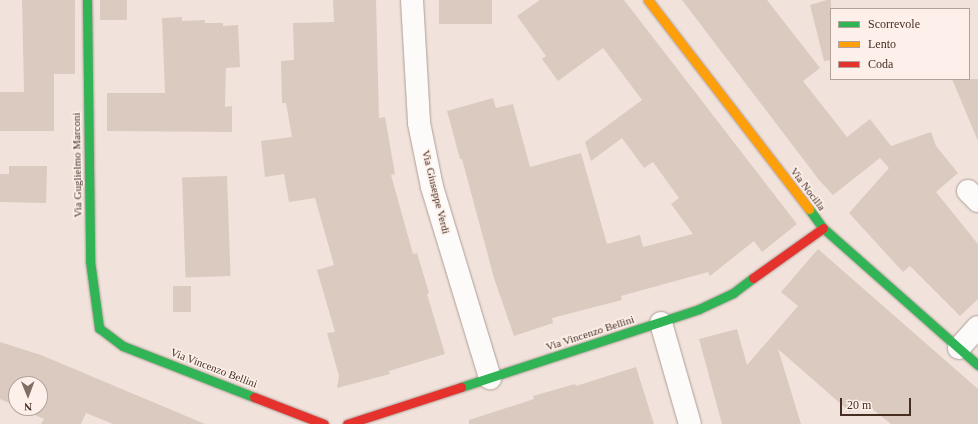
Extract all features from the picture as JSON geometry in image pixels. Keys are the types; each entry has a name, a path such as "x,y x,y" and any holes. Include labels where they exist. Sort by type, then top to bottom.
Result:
{"street":[{"name":"Via Guglielmo Marconi","path":"87,0 90,261 99,328"},
{"name":"Via Giuseppe Verdi","path":"412,0 419,123 432,187 490,378"},
{"name":"Via Nocilla","path":"648,0 823,228 978,365"},
{"name":"Via Vincenzo Bellini","path":"347,424 661,323 699,309 733,292 823,228"},
{"path":"661,323 690,424"},
{"path":"959,348 978,327"},
{"name":"Via Vincenzo Bellini","path":"99,328 123,346 324,424"}],"building":[{"path":"22,0 75,0 75,74 54,74 54,131 0,131 0,92 24,92"},
{"path":"100,0 127,0 127,20 100,20"},
{"path":"333,0 376,0 379,118 385,117 395,174 391,175 413,254 417,253 429,293 427,294 445,354 389,371 390,374 337,388 339,376 327,333 335,332 317,270 334,265 315,198 289,202 284,174 265,177 261,141 292,137 286,103 282,103 281,61 294,60 293,23 334,22"},
{"path":"439,0 492,0 492,24 439,24"},
{"path":"540,0 624,0 797,224 762,252 754,241 710,276 708,272 621,296 622,300 552,318 553,323 514,336 494,278 462,159 460,159 447,111 493,98 496,108 513,104 530,167 581,153 607,244 640,235 643,247 693,234 671,204 679,198 653,162 644,168 622,138 591,161 585,142 642,100 603,48 558,81 542,59 546,56 517,16"},
{"path":"682,0 767,0 820,68 803,81 847,137 870,119 891,146 931,132 936,146 958,173 936,192 978,244 978,299 960,316 910,266 903,272 849,213 889,168 880,158 833,195 819,180"},
{"path":"831,0 830,60 824,61 810,5"},
{"path":"182,17 182,21 205,20 205,23 223,23 223,26 238,25 240,67 226,68 225,107 232,106 232,132 107,131 107,93 165,93 162,18"},
{"path":"978,79 978,141 952,80"},
{"path":"9,166 47,166 46,203 0,202 0,174 9,174"},
{"path":"227,176 230,276 186,278 182,178"},
{"path":"818,249 978,389 978,424 891,424 861,400 850,412 778,349 801,424 722,424 699,339 737,329 747,365 798,306 781,292"},
{"path":"173,286 191,286 191,312 173,312"},
{"path":"0,342 41,355 205,424 113,424 86,413 81,424 41,424 44,419 37,416 48,416 48,376 8,376 8,402 0,399"},
{"path":"636,367 654,424 469,424 469,420 534,399 533,396 575,384 576,386"}],"traffic: fast":[{"path":"87,0 90,261 99,328 123,346 254,397"},
{"path":"809,209 823,228 978,365"},
{"path":"461,387 699,309 733,293 753,278"}],"traffic: slow":[{"path":"648,0 809,209"}],"traffic: jam":[{"path":"753,278 823,228"},
{"path":"347,424 461,387"},
{"path":"254,397 324,424"}]}
